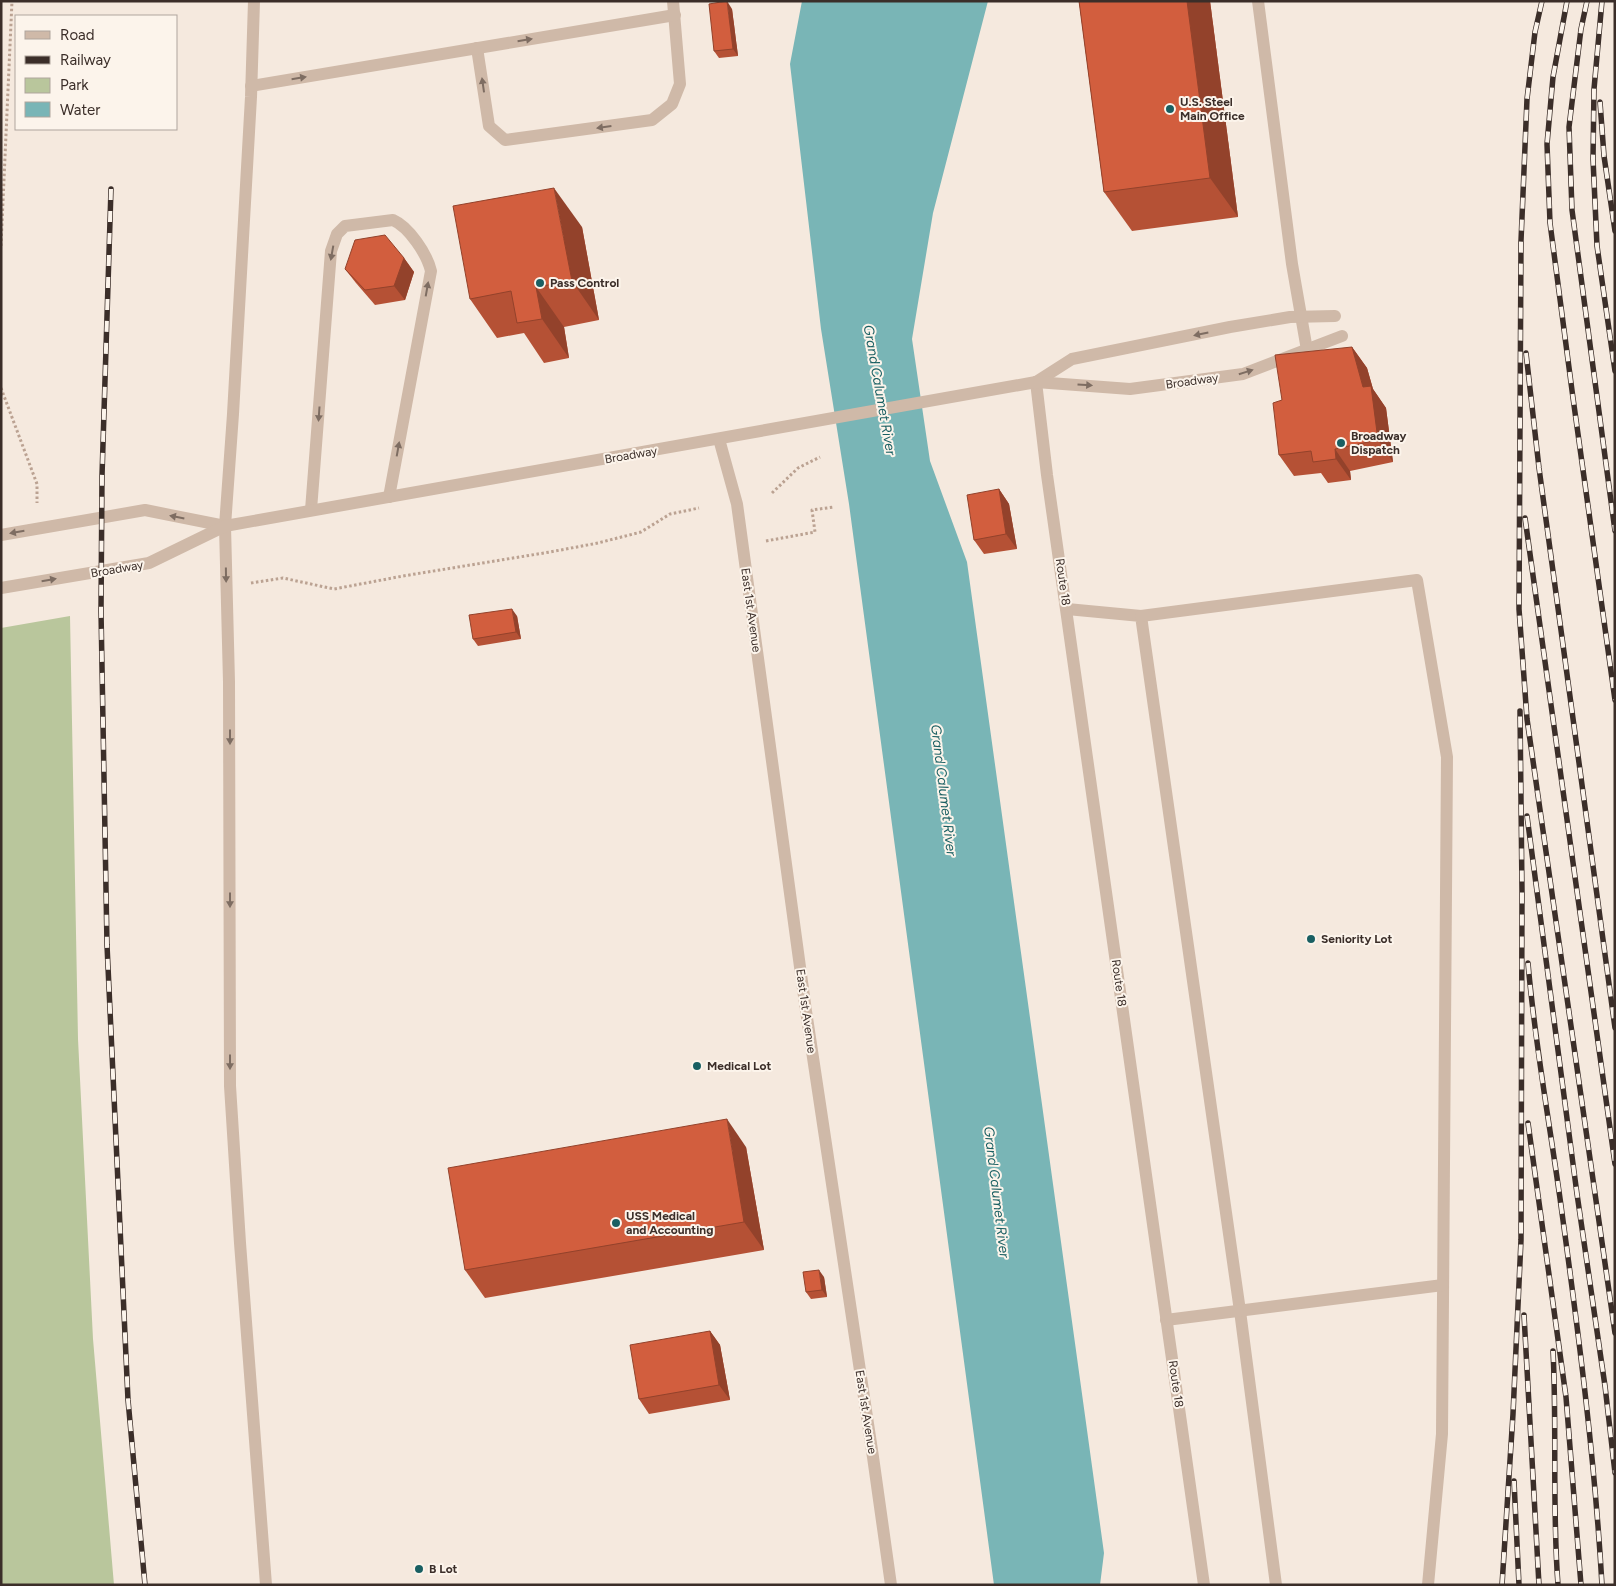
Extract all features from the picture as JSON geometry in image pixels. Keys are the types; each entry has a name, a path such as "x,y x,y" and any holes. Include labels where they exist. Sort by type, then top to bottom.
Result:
{"street":[{"path":"254,1 234,394 225,526 229,682 230,1086 266,1581"},
{"path":"477,48 489,126 506,140 652,120 672,104 680,84 674,1"},
{"path":"1258,1 1292,264 1307,350"},
{"path":"251,86 674,15"},
{"path":"311,510 331,251 337,234 346,226 392,220 399,223 421,248 431,272 390,497"},
{"name":"Broadway","path":"1036,382 1072,359 1230,327 1290,317 1335,316"},
{"name":"Broadway","path":"1,588 150,563 225,526 1036,382 1130,389 1243,374 1342,336"},
{"name":"Route 18","path":"1036,382 1047,475 1204,1585"},
{"name":"East 1st Avenue","path":"719,439 737,504 806,1011 891,1585"},
{"name":"Broadway","path":"1,535 145,510 225,526"},
{"path":"1067,609 1141,616 1417,580 1447,757 1442,1434 1428,1585"},
{"path":"1141,616 1240,1311 1276,1585"},
{"path":"1166,1320 1443,1285"}],"path":[{"path":"1,246 12,1"},
{"path":"1,388 37,484 37,529"},
{"path":"772,493 798,468 820,457"},
{"path":"769,540 815,532 812,510 834,507"},
{"path":"226,587 283,578 334,589 598,543 641,532 670,514 698,508"}],"green space":[{"path":"70,616 78,1039 93,1339 114,1585 1,1585 1,628"}],"water":[{"name":"Grand Calumet River","path":"802,1 988,1 933,213 912,339 930,461 967,562 1104,1553 1100,1585 994,1585 849,504 821,329 790,64"}],"building":[{"path":"727,1 733,49 714,51 709,4"},
{"name":"U.S. Steel Main Office","path":"1079,1 1187,1 1210,178 1104,192"},
{"path":"554,188 572,281 536,287 542,319 517,323 511,291 470,299 453,206"},
{"path":"385,235 404,258 394,286 365,290 345,269 355,240"},
{"name":"Broadway Dispatch","path":"1352,347 1363,387 1371,386 1378,440 1335,449 1336,459 1313,462 1311,451 1279,455 1273,403 1282,400 1275,355"},
{"path":"999,489 1006,534 974,540 967,495"},
{"path":"512,609 516,632 473,639 469,615"},
{"name":"USS Medical and Accounting","path":"727,1119 744,1222 465,1270 448,1168"},
{"path":"819,1270 822,1290 806,1292 803,1272"},
{"path":"710,1331 719,1385 639,1399 630,1345"}],"railway":[{"path":"1542,1 1535,32 1527,99 1521,241 1519,609 1527,719 1615,1333"},
{"path":"1567,1 1553,77 1547,144 1550,223 1615,700"},
{"path":"1587,1 1581,29 1569,127 1572,210 1615,531"},
{"path":"1602,1 1594,89 1593,159 1597,246 1615,371"},
{"path":"1600,102 1604,156 1615,231"},
{"path":"111,189 102,476 101,611 107,945 128,1400 145,1585"},
{"path":"1526,353 1539,468 1615,1028"},
{"path":"1525,518 1615,1164"},
{"path":"1502,1585 1513,1414 1521,1240 1522,891 1520,711"},
{"path":"1527,816 1577,1194 1605,1386 1615,1473"},
{"path":"1528,963 1580,1352 1591,1446 1602,1585"},
{"path":"1528,1123 1566,1397 1581,1585"},
{"path":"1524,1315 1539,1585"},
{"path":"1553,1351 1555,1526 1558,1585"},
{"path":"1514,1481 1519,1585"}],"place":[{"name":"U.S. Steel Main Office","path":"1170,109"},
{"name":"Pass Control","path":"540,283"},
{"name":"Broadway Dispatch","path":"1341,443"},
{"name":"Seniority Lot","path":"1311,939"},
{"name":"Medical Lot","path":"697,1066"},
{"name":"USS Medical and Accounting","path":"616,1223"},
{"name":"B Lot","path":"419,1569"}]}
